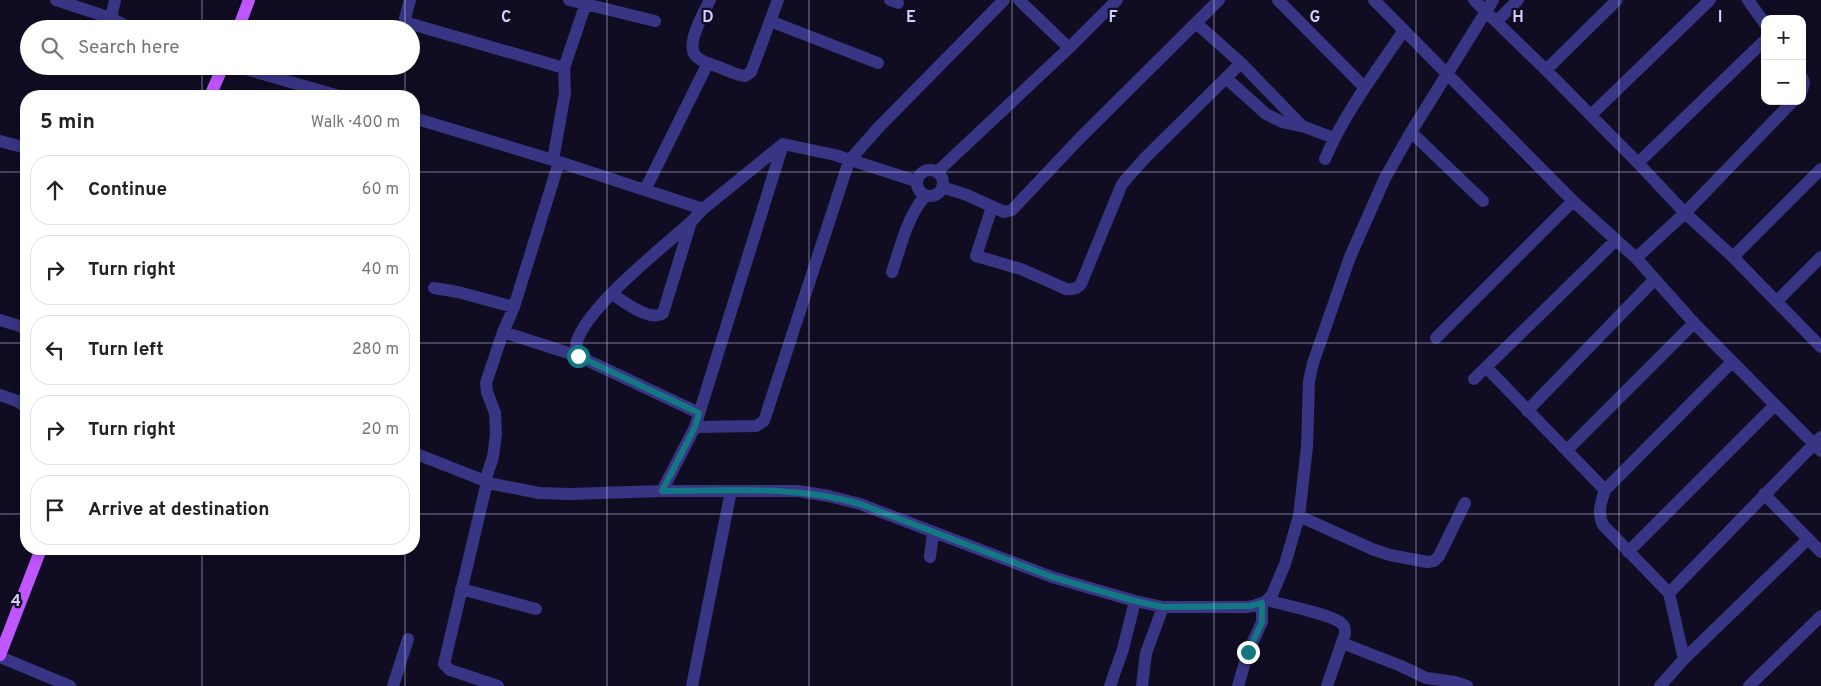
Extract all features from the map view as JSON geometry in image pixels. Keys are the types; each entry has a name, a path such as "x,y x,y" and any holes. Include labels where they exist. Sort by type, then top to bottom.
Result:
{"main road":[{"path":"241,20 249,0"},
{"path":"213,90 219,75"},
{"path":"0,656 39,555"}],"street":[{"path":"56,0 114,20"},
{"path":"110,18 115,0"},
{"path":"406,20 405,18 410,0"},
{"path":"569,0 586,2 655,21"},
{"path":"710,0 694,34 692,48 694,54 699,59 708,63 746,76 751,72 778,0"},
{"path":"695,427 756,426 764,421 849,161 878,128 1004,0"},
{"path":"1019,0 1069,48"},
{"path":"937,172 1069,48 1117,0"},
{"path":"942,187 967,195 1004,212 1019,204 1080,138 1218,0"},
{"path":"1278,0 1364,87"},
{"path":"1374,0 1572,201 1636,258 1694,323 1774,406 1819,444 1764,494 1669,593"},
{"path":"1474,0 1821,347"},
{"path":"420,455 486,482 550,494 662,491 798,491 829,496 860,504 1052,577 1135,601 1163,607 1250,606 1264,602 1272,595 1285,564 1299,516 1307,447 1309,381 1313,363 1350,257 1384,178 1493,0"},
{"path":"1497,21 1518,0"},
{"path":"1546,70 1617,0"},
{"path":"1591,115 1710,0"},
{"path":"1748,0 1761,18"},
{"path":"498,686 450,670 444,664 493,457 496,434 495,413 487,392 486,383 503,332 514,307 556,161 565,93 564,68 586,2"},
{"path":"770,21 878,63"},
{"path":"1196,23 1241,64 1302,126"},
{"path":"420,26 564,68"},
{"path":"1325,159 1334,138 1364,87 1404,30"},
{"path":"1638,163 1761,44"},
{"path":"645,190 708,63"},
{"path":"992,207 976,256 1021,269 1066,289 1075,289 1081,284 1122,184 1144,159 1241,64"},
{"path":"266,75 318,90"},
{"path":"1227,79 1266,114 1282,122 1302,126 1334,138"},
{"path":"1636,258 1685,213 1789,105"},
{"path":"420,120 556,161 703,209"},
{"path":"1411,132 1483,201"},
{"path":"0,141 20,146"},
{"path":"784,144 835,155 916,181"},
{"path":"578,356 576,347 581,332 612,294 703,209 784,144"},
{"path":"662,491 695,427 784,144"},
{"path":"892,272 916,207 926,196 938,193 942,187 943,180 937,172 931,170 924,171 916,181 918,190 926,196"},
{"path":"1733,257 1821,170"},
{"path":"1436,338 1572,201"},
{"path":"612,294 643,313 656,316 663,312 691,222"},
{"path":"1474,379 1616,240"},
{"path":"1777,302 1821,257"},
{"path":"1527,411 1655,279"},
{"path":"434,288 458,292 514,307"},
{"path":"0,320 20,326"},
{"path":"1567,450 1694,323"},
{"path":"503,332 578,356 699,413"},
{"path":"1684,659 1669,593 1608,530 1601,520 1600,508 1605,490 1732,362"},
{"path":"1486,367 1605,490"},
{"path":"0,394 20,402"},
{"path":"1628,552 1774,406"},
{"path":"692,686 731,491"},
{"path":"1764,494 1821,552"},
{"path":"1299,516 1372,549 1399,557 1427,562 1434,561 1440,556 1465,503"},
{"path":"930,557 934,533"},
{"path":"1660,686 1684,659 1808,539"},
{"path":"461,589 536,609"},
{"path":"1110,686 1125,641 1135,601"},
{"path":"1264,602 1339,622 1345,629 1342,644 1327,686"},
{"path":"1238,686 1248,652 1262,622 1264,602"},
{"path":"1142,686 1146,653 1163,607"},
{"path":"1749,686 1821,616"},
{"path":"393,686 408,639"},
{"path":"1342,644 1392,662 1426,678 1455,682 1467,686"},
{"path":"0,656 70,686"}],"route":[{"path":"578,356 699,413 695,427 662,491 798,491 829,496 860,504 1052,577 1135,601 1163,607 1244,607 1262,603 1263,619 1248,652"}]}
